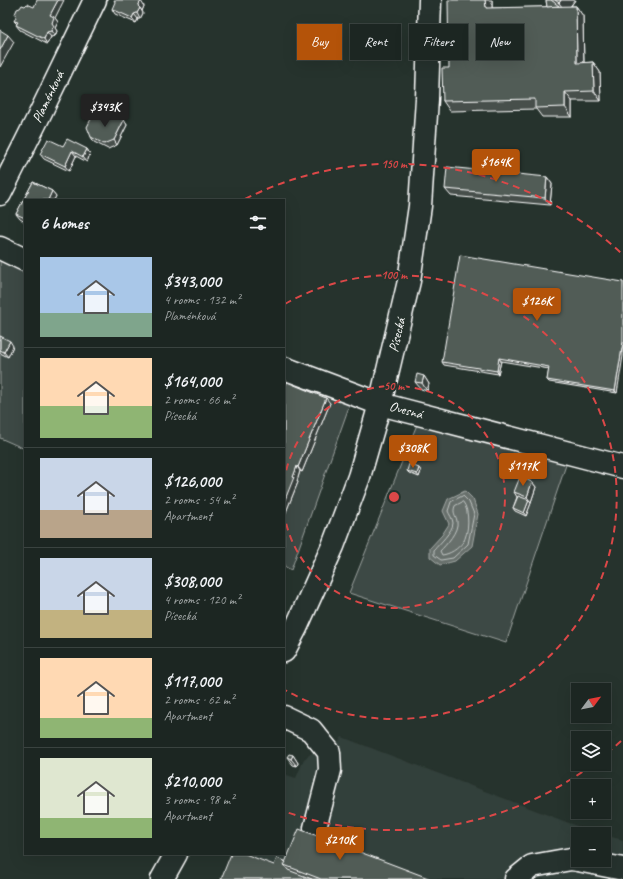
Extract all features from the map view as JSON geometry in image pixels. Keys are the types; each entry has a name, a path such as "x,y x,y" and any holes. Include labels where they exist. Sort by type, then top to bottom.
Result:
{"street":[{"name":"Plaménková","path":"0,194 95,0"},
{"name":"Písecká","path":"285,649 333,546 359,477 380,404 409,281 420,206 427,99 430,0"},
{"path":"0,248 24,260"},
{"name":"Ovesná","path":"285,368 380,404 623,467"},
{"path":"285,717 311,730 330,752 330,770 315,828 322,840 365,855"},
{"path":"162,879 175,855"},
{"path":"516,879 532,866 571,858"},
{"path":"611,867 623,869"}],"shaded area":[{"path":"0,256 24,268 24,449 0,438"},
{"path":"285,376 351,401 291,570 285,567"},
{"path":"418,422 568,459 506,643 349,593"},
{"path":"342,737 580,827 571,827 571,867 611,867 611,837 623,840 623,879 222,879 231,855 285,855 285,774 296,778 304,759 317,749 330,752"}],"water":[{"path":"465,491 473,499 478,514 472,546 455,561 440,565 430,557 430,548 442,535 449,524 443,511 448,499"}],"building":[{"path":"37,0 58,0 50,15 54,17 52,23 54,26 51,31 47,32 44,39 16,25 18,22 14,21 17,9 22,5 25,6 27,4 34,7"},
{"path":"114,0 138,0 141,1 138,6 140,8 132,18 112,9 115,2"},
{"path":"448,0 485,0 486,8 576,6 577,63 593,62 594,91 565,92 565,107 535,108 535,99 443,101 442,68 449,68 449,60 468,60 468,24 448,24"},
{"path":"546,0 551,0 559,6 547,7"},
{"path":"0,30 8,35 0,50"},
{"path":"94,113 105,118 107,114 111,116 112,114 124,120 114,140 104,144 91,137 87,127"},
{"path":"48,139 63,146 67,139 87,149 83,157 72,151 65,166 40,154"},
{"path":"447,167 547,177 545,198 445,189"},
{"path":"33,182 52,191 48,199 24,199 24,218 16,214"},
{"path":"460,255 623,282 623,342 615,391 547,380 549,367 499,358 497,371 442,362"},
{"path":"0,336 10,341 4,352 0,350"},
{"path":"417,374 424,376 422,383 415,382"},
{"path":"287,382 326,398 298,467 297,466 285,500 285,387"},
{"path":"409,464 419,468 417,474 407,471"},
{"path":"520,477 532,482 527,497 514,492"},
{"path":"518,496 529,500 524,513 513,508"},
{"path":"289,754 293,755 291,759 287,757"},
{"path":"299,829 431,879 321,879 284,865"},
{"path":"231,855 248,855 274,865 277,858 286,862 284,865 288,870 312,879 221,879"}]}
